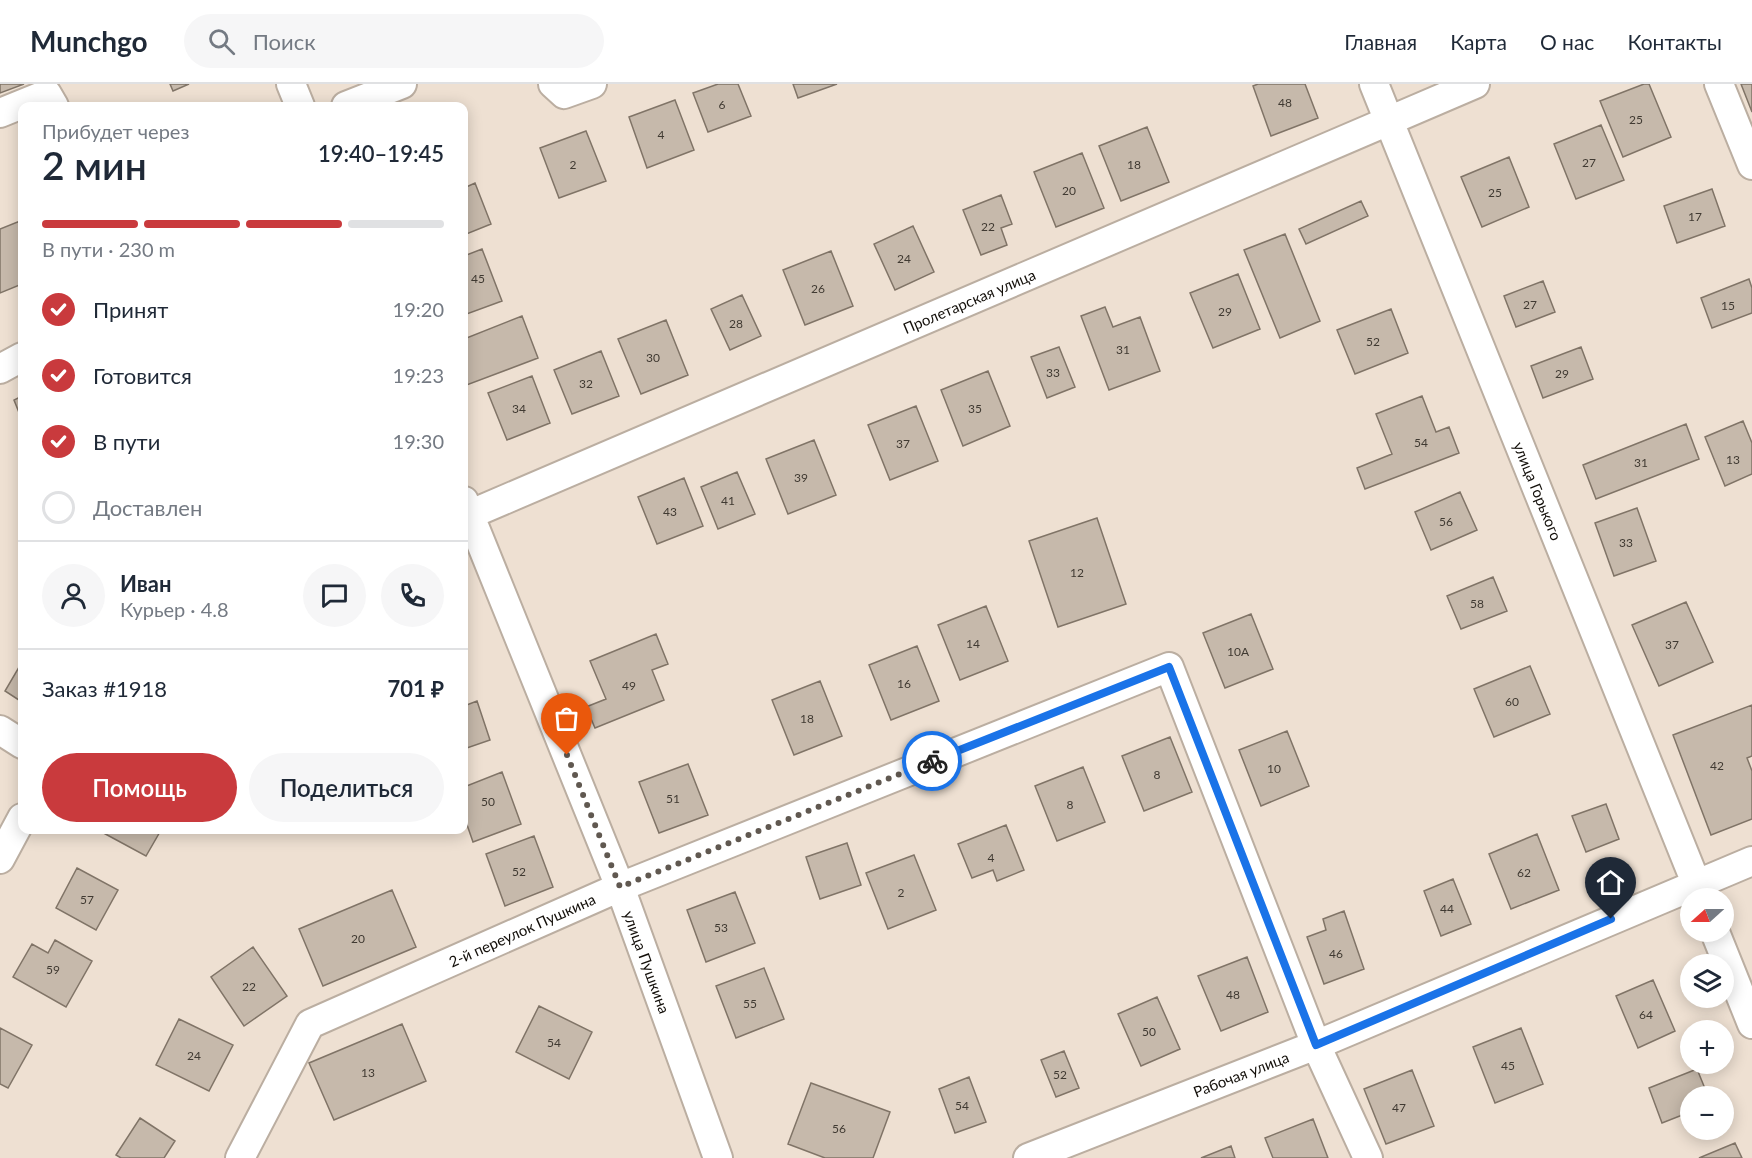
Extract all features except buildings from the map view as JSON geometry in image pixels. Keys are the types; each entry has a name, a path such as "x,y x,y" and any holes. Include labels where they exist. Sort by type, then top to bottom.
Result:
{"street":[{"path":"291,84 298,102"},
{"path":"356,102 402,84"},
{"path":"553,84 564,94 592,84"},
{"name":"улица Горького","path":"1374,84 1698,888"},
{"name":"Пролетарская улица","path":"468,510 1474,84"},
{"path":"1719,84 1752,165"},
{"path":"27,102 47,94 52,102"},
{"path":"0,113 18,106"},
{"path":"0,369 18,359"},
{"name":"улица Пушкина","path":"468,518 620,887 718,1158"},
{"name":"2-й переулок Пушкина","path":"240,1158 310,1024 620,887 1169,667 1316,1045"},
{"path":"0,730 18,741"},
{"path":"0,859 18,825"},
{"name":"Рабочая улица","path":"1704,888 1752,861"},
{"name":"Рабочая улица","path":"1028,1158 1680,899"},
{"path":"1719,942 1752,1024"},
{"path":"1316,1045 1368,1158"}],"way so far":[{"path":"567,755 620,887 932,761"}],"route":[{"path":"932,761 1169,667 1316,1045 1611,919"}]}
